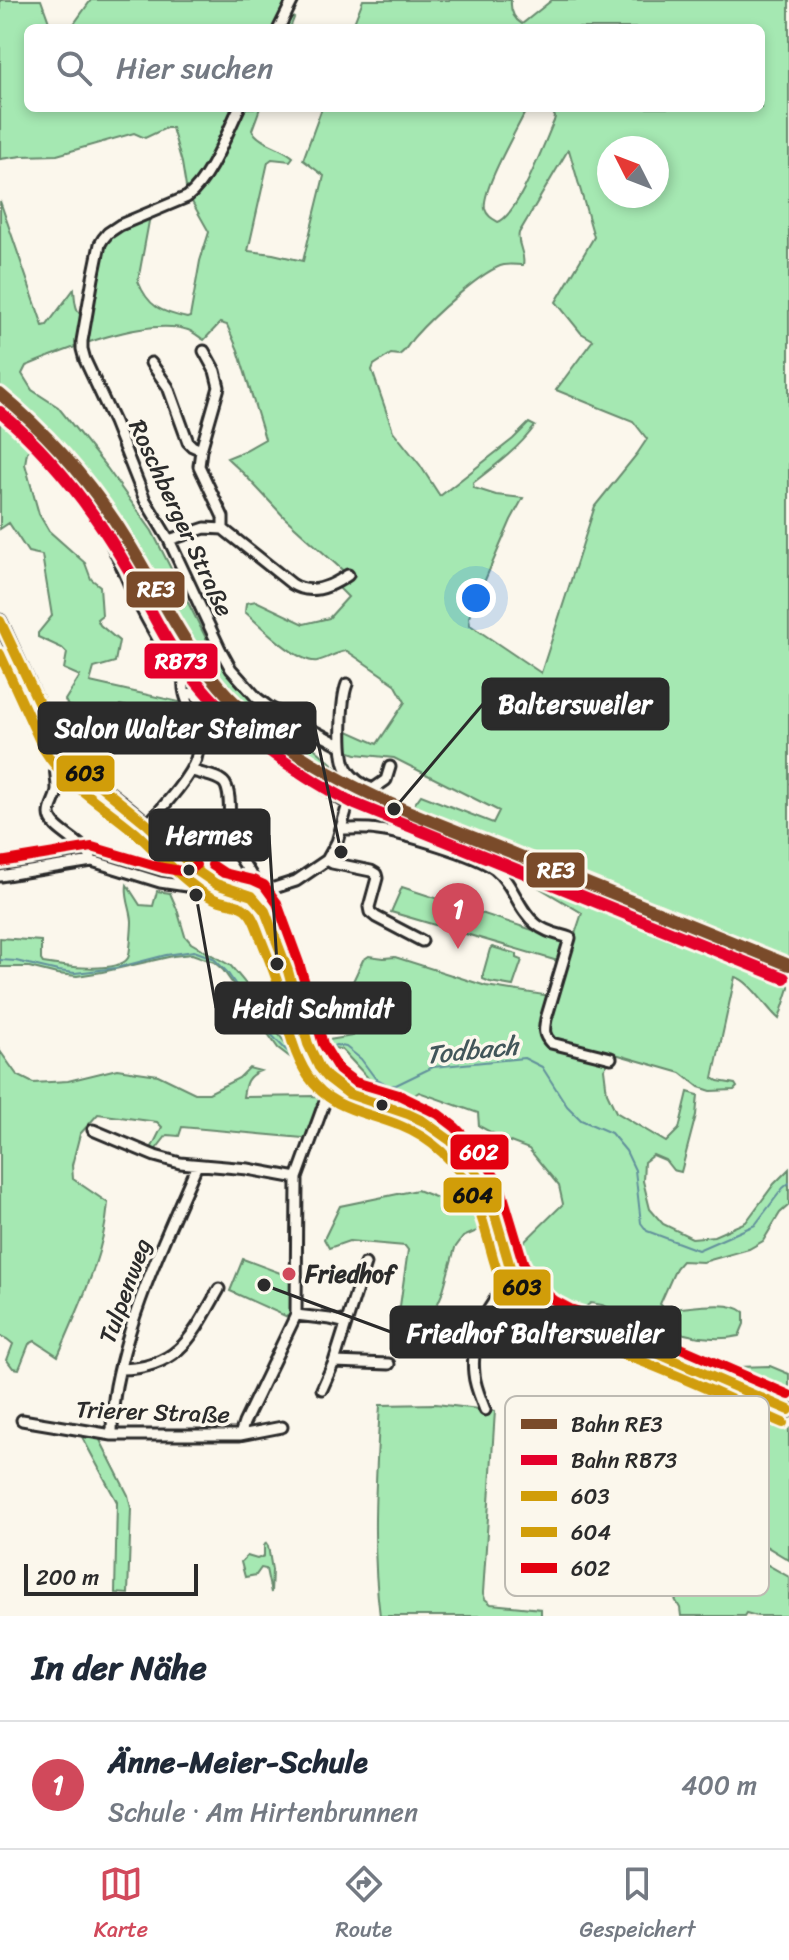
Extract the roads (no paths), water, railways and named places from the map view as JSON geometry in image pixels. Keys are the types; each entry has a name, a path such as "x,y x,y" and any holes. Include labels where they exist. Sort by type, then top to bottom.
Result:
{"main road":[{"path":"0,621 62,752 204,877 218,886 258,896 286,967 312,1054 321,1070 349,1095 394,1108 431,1126 460,1150 473,1166 488,1194 514,1278 533,1301 555,1317 638,1345 756,1396"},
{"path":"769,1401 789,1410"}],"street":[{"path":"281,24 293,0"},
{"name":"Roschberger Straße","path":"186,677 217,652 169,540 145,500 114,422 91,375 82,341 103,239 120,225 192,193 208,171 237,112"},
{"path":"204,351 215,371 219,387 199,466 223,517 223,529"},
{"path":"151,363 168,387 188,442 201,450"},
{"path":"44,455 71,484 103,528 150,626 186,677 185,693 198,734 196,761 147,825"},
{"path":"169,540 205,528 223,529 300,589 326,587 348,575"},
{"path":"217,652 257,698 270,708 342,746"},
{"path":"347,684 343,697 342,746 343,761 348,771 373,789 386,780 390,767"},
{"path":"185,693 194,694 226,723 346,801 348,804 337,842 327,860 296,881 258,896 255,880 231,838 225,786 221,780 191,770"},
{"path":"62,752 54,765 58,793 50,816 54,824 88,851 92,861"},
{"path":"341,829 365,828 394,833 448,849 497,871 536,925 570,938 543,1032 551,1043 611,1058"},
{"path":"327,860 376,874 370,912 422,941"},
{"path":"0,876 92,861 160,882 187,886 204,877"},
{"path":"240,1435 296,1315 297,1178 325,1101 337,1087"},
{"path":"93,1130 180,1163 248,1169 297,1178"},
{"name":"Tulpenweg","path":"112,1435 115,1389 141,1300 197,1165"},
{"path":"322,1389 334,1362 365,1264"},
{"path":"485,1410 474,1374 478,1337 493,1301 514,1278"},
{"path":"120,1369 156,1364 178,1351 193,1335 219,1289"},
{"path":"296,1315 346,1323"},
{"path":"334,1362 389,1364"},
{"name":"Trierer Straße","path":"22,1420 112,1435 240,1435 282,1427"}],"waterway":[{"name":"Todbach","path":"0,960 75,973 116,968 194,951 213,958 227,972 266,1029 285,1049 293,1056 307,1056"},
{"name":"Todbach","path":"317,1052 336,1045 346,1047 361,1059 375,1078 388,1085 396,1085 433,1067 524,1058 542,1067 567,1106 581,1120 611,1133 626,1151 635,1170 641,1223 647,1231 698,1250 755,1225 789,1183"}],"rail line":[{"name":"RE3","path":"0,394 55,445 102,503 187,643 214,680 260,726 292,750 327,772 399,807 789,965"},
{"name":"RB73","path":"0,412 56,467 88,507 185,667 221,709 284,762 355,804 784,978"}],"place":[{"name":"Baltersweiler","path":"394,809"},
{"name":"Salon Walter Steimer","path":"341,852"},
{"name":"Heidi Schmidt","path":"196,895"},
{"name":"Änne-Meier-Schule","path":"458,949"},
{"name":"Hermes","path":"277,964"},
{"name":"Friedhof","path":"289,1274"},
{"name":"Friedhof Baltersweiler","path":"264,1285"}]}
